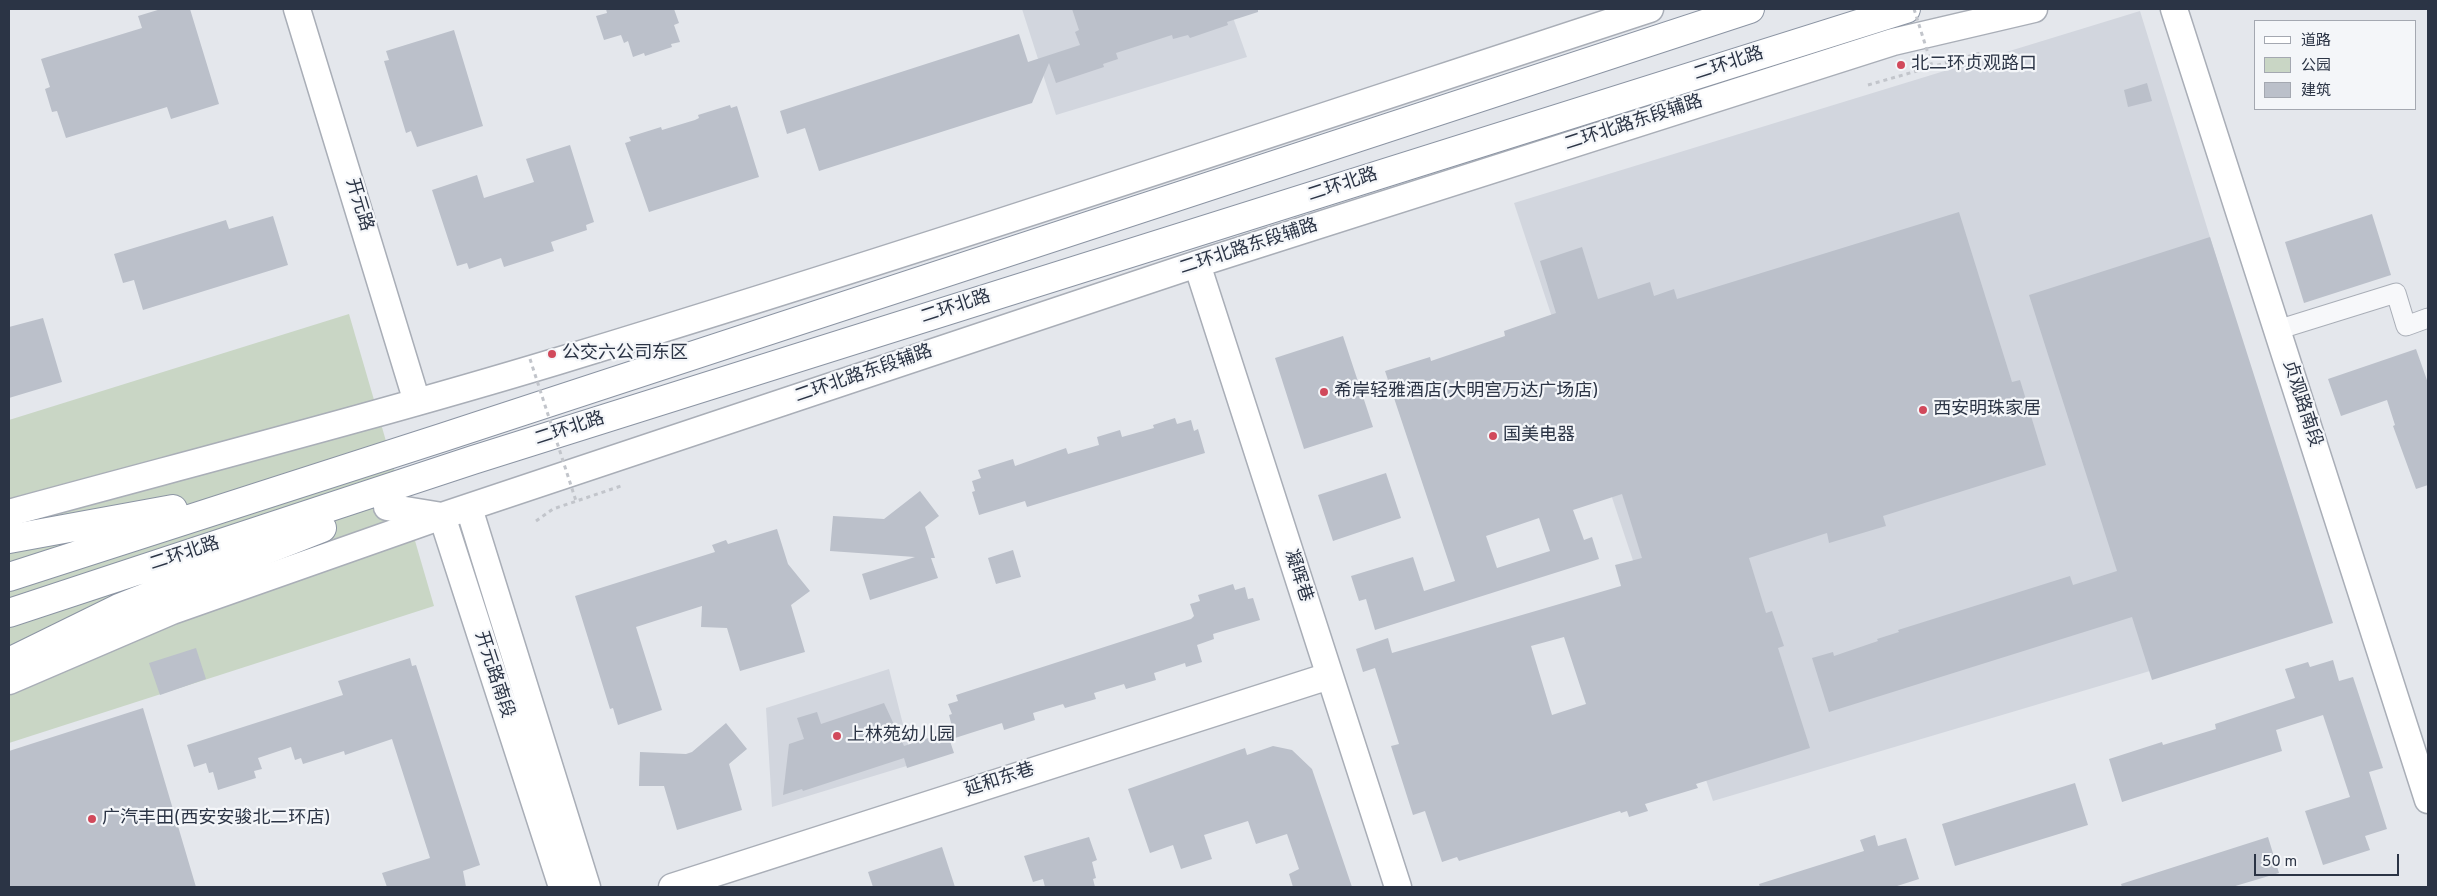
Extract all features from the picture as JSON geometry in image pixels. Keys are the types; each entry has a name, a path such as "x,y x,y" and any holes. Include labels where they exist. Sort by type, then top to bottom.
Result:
{"highway":[{"name":"二环北路","path":"9,577 450,435 1750,9"},
{"name":"二环北路","path":"9,613 473,460 1906,9"},
{"path":"9,662 119,608 325,527 387,507 473,460"},
{"path":"9,539 280,489"}],"main road":[{"name":"开元路","path":"299,9 417,402"},
{"path":"9,513 417,402 556,362 905,254 1650,9"},
{"name":"二环北路东段辅路","path":"9,681 172,611 442,516 1196,264 1892,42 2034,9"},
{"name":"贞观路南段","path":"2174,9 2428,800"},
{"name":"凝晖巷","path":"1196,264 1398,887"},
{"path":"387,507 442,516"},
{"name":"开元路南段","path":"469,508 587,887"},
{"name":"开元路南段","path":"442,516 562,887"},
{"name":"延和东巷","path":"672,887 1329,676"}],"street":[{"path":"2277,330 2396,293 2406,326 2428,318"}],"path":[{"path":"1914,9 1932,66"},
{"path":"1868,86 1980,52"},
{"path":"530,359 576,501"},
{"path":"536,520 553,509 624,485"}],"shaded area":[{"path":"1022,9 1230,9 1247,57 1056,115"},
{"name":"西安明珠家居","path":"2140,11 2328,618 1713,801 1514,203"},
{"name":"上林苑幼儿园","path":"889,669 913,764 772,807 766,708"}],"green space":[{"path":"349,314 434,606 9,743 9,420"}],"building":[{"path":"161,9 190,9 219,104 171,119 167,107 66,138 57,111 52,112 45,89 50,87 41,59 142,28 138,16"},
{"path":"606,9 674,9 679,23 674,25 680,42 671,44 672,47 645,56 644,53 633,57 628,41 624,43 621,35 604,40 596,16 607,13"},
{"path":"1072,9 1258,9 1258,12 1227,22 1228,25 1190,38 1188,35 1173,39 1172,35 1116,53 1118,59 1103,64 1104,67 1056,83 1049,63 1032,103 819,171 805,128 787,134 780,111 1019,34 1028,62 1080,45 1075,32 1079,30"},
{"path":"454,30 483,126 417,147 411,131 406,133 384,61 389,60 386,51"},
{"path":"2147,83 2152,101 2128,107 2124,90"},
{"path":"730,105 731,108 737,106 759,177 649,212 625,143 631,141 629,137 661,127 662,130 695,120 699,118 698,115"},
{"path":"570,145 594,222 586,225 587,230 551,242 554,251 504,267 501,258 469,269 467,263 457,266 432,190 477,175 484,198 534,182 526,159"},
{"path":"1959,212 2012,382 2020,380 2046,465 1883,516 1886,526 1829,543 1827,533 1749,558 1766,613 1772,611 1784,646 1778,648 1810,748 1696,784 1698,788 1645,804 1648,811 1629,817 1627,811 1621,813 1620,811 1459,861 1457,857 1442,862 1425,811 1413,815 1391,746 1399,744 1375,668 1363,672 1356,649 1388,638 1392,653 1621,586 1615,565 1642,558 1622,494 1573,510 1584,540 1592,537 1599,559 1375,630 1366,599 1359,601 1351,576 1413,557 1424,591 1455,581 1385,371 1430,357 1431,361 1505,336 1504,331 1556,313 1540,261 1582,247 1598,299 1650,282 1654,296 1674,289 1677,299","holes":["1539,518 1550,551 1497,568 1486,536","1564,637 1586,704 1552,715 1531,646"]},
{"path":"2372,214 2391,275 2304,303 2285,242"},
{"path":"273,216 288,265 143,310 134,280 123,283 114,254 226,220 229,229"},
{"path":"2210,237 2333,623 2152,680 2132,617 1829,712 1812,658 1833,652 1834,656 1878,641 1877,639 1899,632 1898,630 2070,576 2073,585 2117,571 2029,295"},
{"path":"43,318 62,382 9,398 9,327"},
{"name":"希岸轻雅酒店(大明宫万达广场店)","path":"1343,336 1373,427 1304,449 1275,358"},
{"path":"2416,349 2428,383 2428,485 2416,489 2393,426 2395,425 2387,400 2341,416 2328,379"},
{"path":"1175,418 1177,424 1191,420 1194,431 1198,429 1205,453 1027,507 1025,501 979,515 972,492 975,491 972,481 981,478 978,470 1013,459 1015,466 1066,448 1068,454 1099,445 1097,437 1120,430 1122,437 1154,428 1153,425"},
{"path":"1386,473 1401,518 1333,541 1318,495"},
{"path":"920,491 939,516 925,527 935,558 931,558 938,578 870,600 862,574 915,557 830,551 833,516 884,519"},
{"path":"777,529 788,564 810,591 791,605 805,652 740,671 727,628 701,627 702,606 636,627 662,710 618,725 613,708 610,709 575,596 715,552 712,545 726,540 728,544"},
{"path":"1013,550 1021,577 996,584 988,558"},
{"path":"1233,584 1235,590 1245,587 1248,599 1253,598 1260,620 1213,634 1214,639 1197,645 1202,662 1186,667 1185,663 1154,673 1156,680 1126,689 1124,684 1094,693 1096,699 1065,708 1063,704 1033,713 1035,720 1004,730 1002,723 955,738 949,715 952,714 948,704 958,701 956,695 1191,619 1194,616 1190,604 1200,601 1198,595"},
{"path":"196,648 206,679 160,695 149,663"},
{"path":"410,658 412,666 416,665 480,865 463,871 466,887 387,887 382,873 430,858 392,739 345,755 344,751 303,764 301,758 295,760 291,747 258,758 262,769 254,771 256,778 218,790 213,772 209,773 206,763 194,767 187,745 343,695 338,681"},
{"path":"2333,660 2339,681 2353,677 2383,768 2369,772 2387,829 2365,836 2370,850 2323,865 2305,811 2350,797 2323,715 2276,730 2282,751 2122,802 2109,759 2162,742 2163,745 2216,729 2215,724 2295,698 2285,669 2308,662 2310,667"},
{"path":"884,703 904,746 947,732 954,753 907,768 904,758 803,791 802,789 783,795 789,744 804,739 797,718 817,712 821,724"},
{"name":"广汽丰田(西安安骏北二环店)","path":"143,708 196,887 9,887 9,751"},
{"path":"726,723 747,749 729,764 742,810 677,830 664,786 639,786 640,752 686,754 692,752"},
{"path":"1273,746 1292,750 1312,769 1352,887 1293,887 1289,874 1299,869 1287,834 1256,844 1248,821 1204,835 1212,859 1181,869 1173,845 1150,853 1128,789 1245,748 1247,755"},
{"path":"2075,783 2088,825 1955,866 1942,824"},
{"path":"1875,835 1878,846 1906,838 1919,879 1894,887 1760,887 1759,884 1864,851 1860,840"},
{"path":"1089,837 1097,860 1092,862 1096,878 1093,879 1095,887 1045,887 1043,879 1033,882 1024,856"},
{"path":"2268,837 2279,873 2232,887 2122,887 2121,884"},
{"path":"942,847 955,887 873,887 868,872"}],"place":[{"name":"北二环贞观路口","path":"1901,65"},
{"name":"公交六公司东区","path":"552,354"},
{"name":"希岸轻雅酒店(大明宫万达广场店)","path":"1324,392"},
{"name":"西安明珠家居","path":"1923,410"},
{"name":"国美电器","path":"1493,436"},
{"name":"上林苑幼儿园","path":"837,736"},
{"name":"广汽丰田(西安安骏北二环店)","path":"92,819"}]}
